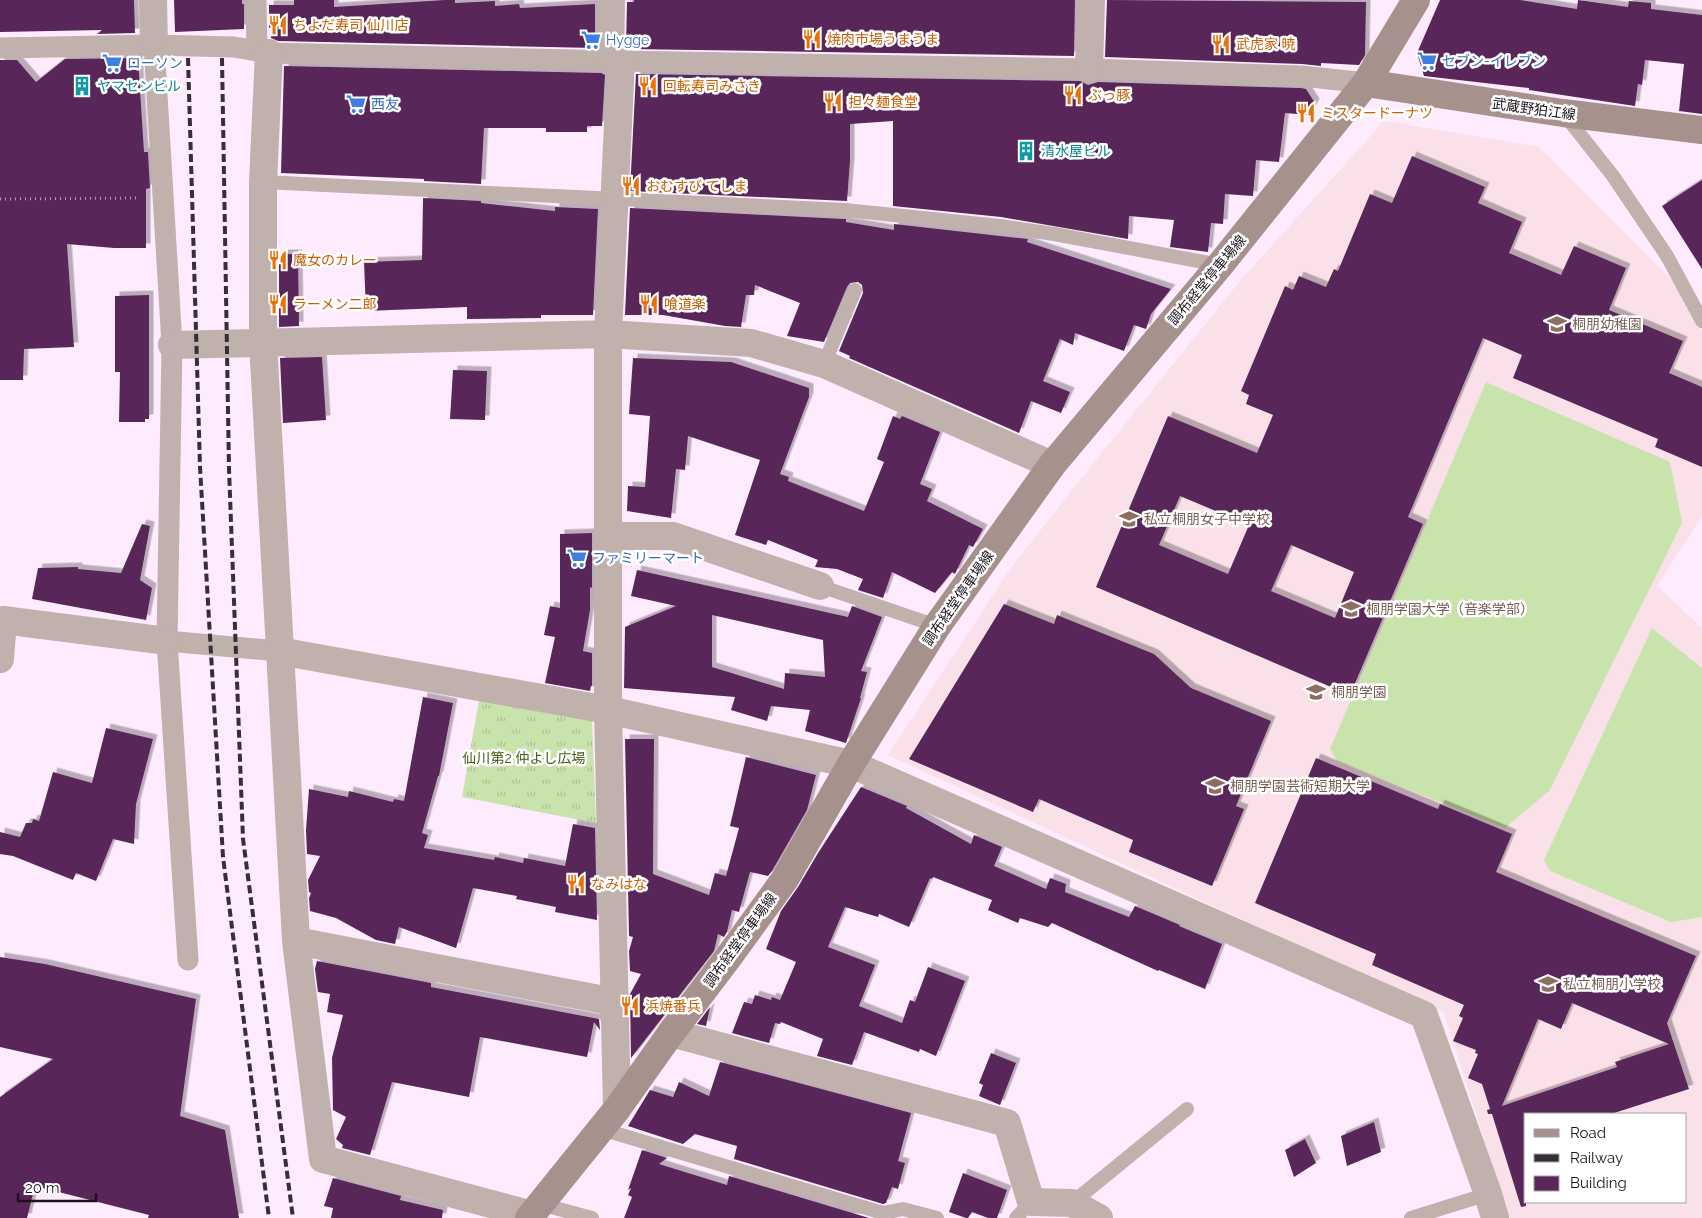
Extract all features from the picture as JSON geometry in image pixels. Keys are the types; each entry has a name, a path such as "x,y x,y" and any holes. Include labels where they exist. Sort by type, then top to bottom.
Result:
{"main road":[{"name":"調布経堂停車場線","path":"534,1212 609,1119 784,879 851,764 937,626 1052,464 1220,265 1366,83 1416,0"},
{"name":"武蔵野狛江線","path":"1366,83 1563,113 1702,130"}],"street":[{"path":"153,0 163,46 163,197 172,345 178,642 188,960"},
{"path":"256,0 263,52 264,342 279,651 296,941 323,1159 534,1212"},
{"path":"609,1119 615,1002 608,710 608,334 614,198 615,61 611,0"},
{"path":"1089,69 1091,0"},
{"path":"0,48 234,46 263,52 615,61 1089,69 1302,76 1366,83"},
{"path":"172,345 608,334 751,343 824,364 1052,464"},
{"path":"609,536 673,536 820,586"},
{"path":"0,659 3,620 178,642 279,651 608,710 851,764 1424,1015 1492,1206"},
{"path":"296,941 615,1002"},
{"path":"671,1033 1007,1123 1024,1210 1072,1203 1099,1218"}],"lane":[{"path":"1563,113 1613,176 1667,256 1702,321"},
{"path":"263,182 845,210 1000,226 1054,234 1220,265"},
{"path":"824,364 855,290"},
{"path":"820,586 937,626"},
{"path":"1072,1203 1187,1109"},
{"path":"609,1119 882,1216 903,1208 937,1218"},
{"path":"1411,1218 1492,1206"},
{"path":"534,1212 592,1218"}],"path":[{"path":"0,199 163,197"}],"shaded area":[{"name":"桐朋学園","path":"1384,121 1539,147 1681,289 1702,331 1702,516 1657,586 1702,628 1702,1218 1509,1218 1444,1013 888,755 1010,569 1239,282"}],"green space":[{"path":"1486,382 1670,462 1682,523 1550,790 1505,828 1337,761 1330,749"},
{"path":"1652,628 1702,668 1702,917 1671,922 1550,871 1544,860"},
{"name":"仙川第2 仲よし広場","path":"479,700 592,720 596,823 462,797"}],"building":[{"path":"0,0 134,0 135,33 97,34 102,30 0,32"},
{"path":"174,0 242,0 242,4 244,4 244,29 175,32"},
{"path":"294,0 334,0 334,7 445,0 455,0 455,3 495,1 495,6 519,4 520,8 595,4 595,48 278,41 271,38 269,5 294,5"},
{"path":"634,0 1075,0 1074,56 630,49 626,47 627,2 634,2"},
{"path":"1107,0 1366,2 1365,55 1359,65 1321,63 1321,66 1105,57"},
{"path":"1440,0 1520,0 1577,9 1578,0 1628,7 1629,1 1651,3 1651,9 1702,15 1702,114 1679,111 1684,64 1645,60 1642,85 1638,84 1635,106 1529,90 1529,88 1424,76 1417,53"},
{"path":"138,58 144,152 148,152 150,188 146,189 146,248 114,248 67,244 74,347 24,349 23,380 0,380 0,60 17,60 36,82 65,59"},
{"path":"284,66 601,73 605,75 602,126 587,126 587,132 546,132 546,128 484,128 481,184 424,181 424,179 281,173"},
{"path":"636,74 1080,81 1088,85 1098,82 1301,88 1306,89 1315,103 1309,115 1285,113 1279,162 1256,160 1253,196 1225,194 1223,224 1211,223 1208,252 1170,247 1174,220 1129,216 1128,239 1001,217 893,206 893,121 850,124 847,201 630,191"},
{"path":"1412,156 1485,187 1478,203 1522,222 1509,253 1561,275 1574,246 1626,268 1609,310 1683,341 1669,373 1702,387 1702,467 1655,447 1658,439 1513,378 1522,355 1483,338 1408,517 1423,524 1350,695 1096,587 1168,416 1257,453 1273,415 1246,404 1249,395 1241,391 1285,286 1293,290 1299,276 1326,287 1334,269 1338,271 1370,194 1392,203","holes":["1180,496 1249,525 1228,574 1159,545","1291,545 1354,572 1335,618 1271,591"]},
{"path":"1702,180 1702,269 1662,206"},
{"path":"423,198 481,201 481,203 555,211 555,207 598,209 593,315 541,315 541,318 467,319 467,307 366,311 364,262 422,260"},
{"path":"630,208 846,219 846,222 894,230 894,224 1028,239 1027,242 1171,289 1151,314 1146,329 1134,325 1124,351 1075,333 1073,345 1060,339 1043,381 1070,392 1061,413 1031,401 1019,433 849,358 850,356 839,351 863,293 862,285 858,282 850,283 847,287 824,342 787,336 800,303 755,285 754,295 746,295 741,327 663,315 625,315"},
{"path":"279,254 298,254 299,326 279,327"},
{"path":"149,295 149,419 145,419 145,422 119,422 120,372 115,372 115,296"},
{"path":"322,357 326,420 283,423 280,358"},
{"path":"633,358 731,362 809,388 809,397 780,474 789,477 788,481 864,511 884,462 877,459 893,416 900,419 902,416 940,432 920,484 932,489 927,501 983,529 973,547 969,545 955,574 952,572 935,593 892,572 883,598 858,590 863,579 837,569 815,567 818,560 768,540 766,545 735,535 760,460 688,436 685,470 676,469 671,518 627,511 628,486 645,487 650,416 629,414"},
{"path":"453,370 487,371 485,420 450,419"},
{"path":"142,524 150,526 140,580 152,588 146,620 32,599 38,568 78,567 78,569 121,573"},
{"path":"592,533 592,588 590,587 590,610 583,651 592,653 592,686 590,691 545,683 555,637 544,635 550,606 560,608 560,534"},
{"path":"637,570 848,617 852,606 882,617 861,671 867,672 861,698 846,743 805,731 810,710 771,706 767,721 731,710 735,697 624,688 625,627 676,606 631,596","holes":["712,615 823,640 825,677 785,673 784,689 712,667"]},
{"path":"1004,604 1054,624 1057,615 1154,654 1191,688 1271,721 1236,806 1244,809 1212,886 1129,852 1133,840 1039,799 1033,812 909,759"},
{"path":"423,697 453,703 439,776 422,833 428,835 424,848 494,860 495,857 523,863 524,858 565,866 573,824 595,828 597,920 555,912 556,907 516,899 517,896 473,888 456,948 399,927 395,944 376,940 336,918 310,911 309,898 311,893 309,892 308,880 320,856 307,854 306,830 309,789 348,797 349,791 393,802 394,799 404,801"},
{"path":"106,728 153,739 136,804 134,844 113,839 96,881 76,873 73,880 13,856 0,854 0,832 20,837 26,823 32,823 33,819 39,821 53,772 92,783"},
{"path":"625,739 654,739 653,874 709,895 715,873 726,876 739,828 730,826 746,757 816,775 807,810 772,871 768,876 750,872 739,912 732,910 724,937 718,934 714,951 631,1058 630,994 641,974 630,971 629,951 633,937 629,936"},
{"path":"1316,758 1438,809 1440,804 1512,834 1496,872 1696,956 1667,1023 1689,1089 1614,1113 1524,1113 1524,1203 1526,1203 1526,1206 1521,1207 1492,1114 1488,1114 1487,1110 1490,1109 1482,1084 1468,1078 1478,1054 1475,1053 1476,1050 1453,1041 1463,1018 1459,1016 1464,1005 1372,965 1376,954 1255,903","holes":["1572,1003 1669,1044 1615,1062 1617,1067 1502,1106 1538,1019 1561,1029"]},
{"path":"861,787 907,806 906,808 971,844 974,835 1002,847 994,866 1046,889 1050,878 1066,884 1065,892 1129,917 1135,906 1222,944 1205,989 1158,971 1052,923 1048,927 1020,918 1018,923 988,910 992,900 933,877 932,879 930,878 909,927 879,914 878,917 845,907 828,947 875,965 859,1006 902,1023 910,1000 915,1002 928,967 965,981 936,1056 920,1049 919,1052 864,1032 852,1065 817,1056 823,1039 781,1022 780,1024 775,1023 769,1043 732,1033 744,1002 752,1004 755,995 771,1000 772,997 780,1000 796,962 766,949 781,911"},
{"path":"0,957 45,964 196,999 180,1116 225,1130 239,1218 148,1218 149,1215 35,1186 27,1218 0,1218 0,1097 53,1059 0,1047"},
{"path":"317,961 431,983 431,987 599,1019 600,1030 594,1022 587,1057 480,1037 469,1097 392,1082 370,1155 342,1148 343,1145 336,1139 346,1117 333,1110 332,1058 343,1015 327,1012 330,994 318,992 315,969"},
{"path":"710,1007 706,1026 697,1024"},
{"path":"991,1053 1016,1063 1000,1105 979,1096 983,1085 979,1083"},
{"path":"720,1062 911,1113 898,1161 905,1163 898,1189 892,1187 886,1203 883,1204 734,1159 737,1146 695,1134 683,1144 628,1126 650,1090 673,1097 679,1082 709,1096"},
{"path":"1374,1122 1381,1152 1347,1166 1341,1136"},
{"path":"1305,1139 1316,1163 1294,1177 1285,1150"},
{"path":"642,1150 667,1158 659,1164 727,1185 729,1176 869,1218 624,1218 632,1197 628,1195 631,1188 628,1190"},
{"path":"963,1173 1007,1190 997,1218 988,1218 972,1212 966,1218 949,1212"},
{"path":"333,1178 401,1196 400,1200 443,1210 442,1218 331,1218 333,1208 324,1206"}],"railway":[{"path":"188,58 200,467 223,857 269,1218"},
{"path":"222,58 229,469 243,839 293,1218"}],"place":[{"name":"ちよだ寿司 仙川店","path":"278,25"},
{"name":"焼肉市場うまうま","path":"812,39"},
{"name":"Hygge","path":"591,40"},
{"name":"武虎家 暁","path":"1221,44"},
{"name":"セブン-イレブン","path":"1427,61"},
{"name":"ローソン","path":"112,63"},
{"name":"ヤマセンビル","path":"82,86"},
{"name":"回転寿司みさき","path":"648,86"},
{"name":"ぶっ豚","path":"1073,95"},
{"name":"担々麺食堂","path":"833,102"},
{"name":"西友","path":"356,104"},
{"name":"ミスタードーナツ","path":"1306,113"},
{"name":"清水屋ビル","path":"1026,151"},
{"name":"おむすび てしま","path":"631,186"},
{"name":"魔女のカレー","path":"278,260"},
{"name":"ラーメン二郎","path":"278,304"},
{"name":"喰道楽","path":"649,304"},
{"name":"桐朋幼稚園","path":"1557,324"},
{"name":"私立桐朋女子中学校","path":"1129,519"},
{"name":"ファミリーマート","path":"577,558"},
{"name":"桐朋学園大学（音楽学部）","path":"1351,609"},
{"name":"桐朋学園","path":"1316,692"},
{"name":"桐朋学園芸術短期大学","path":"1215,786"},
{"name":"なみはな","path":"576,884"},
{"name":"私立桐朋小学校","path":"1548,984"},
{"name":"浜焼番兵","path":"630,1006"}]}
